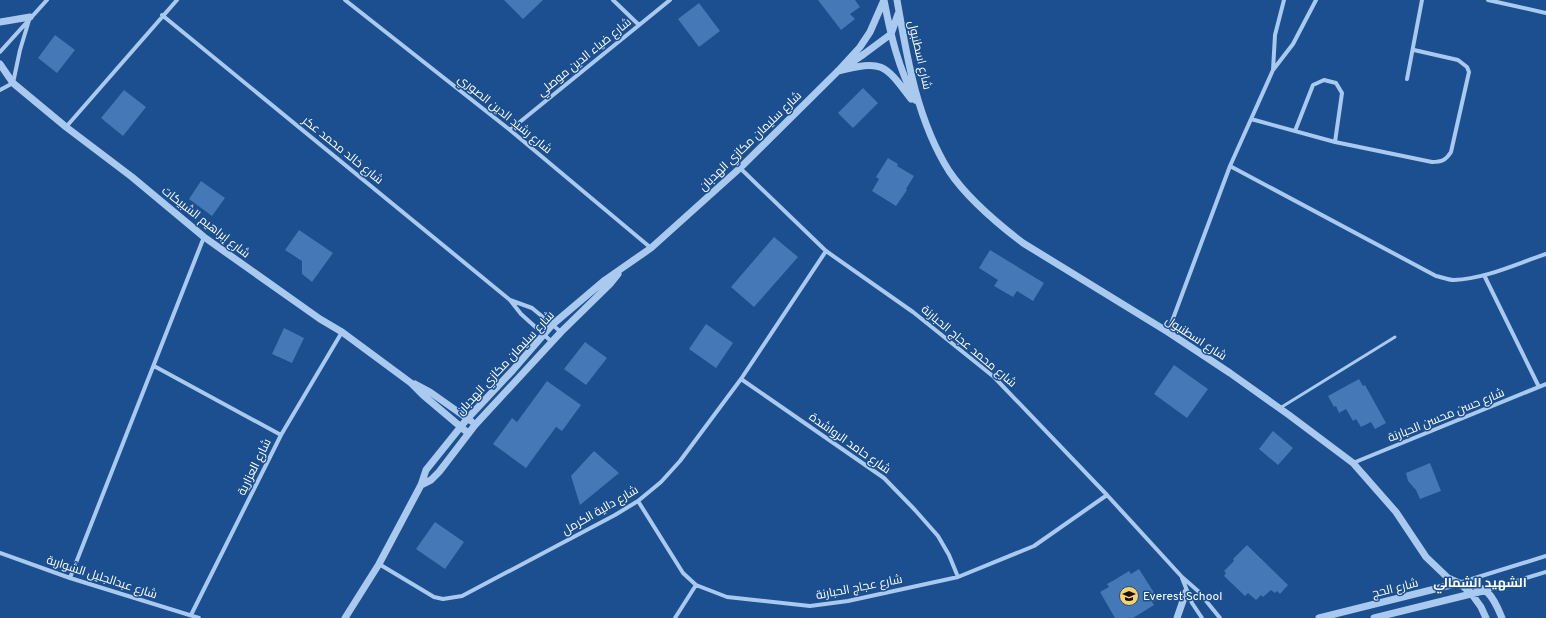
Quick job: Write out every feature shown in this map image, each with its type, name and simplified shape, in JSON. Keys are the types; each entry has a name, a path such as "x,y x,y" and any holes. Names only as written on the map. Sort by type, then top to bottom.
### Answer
{"street":[{"path":"0,52 30,17 47,0"},
{"path":"66,127 177,0"},
{"name":"شارع رشيد الدين الصوري","path":"344,0 350,2 510,130 651,248"},
{"path":"613,0 639,24"},
{"name":"شارع ضياء الدين موصلي","path":"510,130 670,0"},
{"name":"شارع اسطنبول","path":"884,0 891,34 906,82 950,172 983,209 1023,243 1168,332 1230,373 1280,408 1353,463 1396,512 1426,557 1448,578 1459,583 1471,593 1481,607 1486,618"},
{"name":"شارع سليمان مكازي الهدبان","path":"345,618 379,564 421,485 426,470 467,419 513,370 552,325 605,280 651,248 740,168 838,71 860,47 870,32 884,0"},
{"name":"شارع اسطنبول","path":"897,0 909,64 923,115"},
{"path":"1273,70 1274,35 1284,0"},
{"path":"1168,332 1230,166 1273,70 1293,44 1316,0"},
{"path":"1407,79 1414,50 1422,0"},
{"path":"1488,0 1546,13"},
{"path":"891,34 899,12"},
{"name":"شارع خالد محمد عكر","path":"162,16 510,300 521,314 552,342"},
{"path":"0,22 30,17"},
{"path":"0,90 13,83 20,50 30,17"},
{"name":"شارع سليمان مكازي الهدبان","path":"838,71 891,34"},
{"path":"1251,119 1335,142 1432,162 1440,162 1447,159 1451,152 1469,72 1467,67 1458,60 1414,50"},
{"name":"شارع إبراهيم الشبيكات","path":"0,64 13,83 66,127 132,177 204,238 320,320 342,332 411,382 430,392 476,425"},
{"path":"838,71 867,64 882,67 891,72 923,115"},
{"path":"1295,131 1313,85 1324,80 1336,83 1342,93 1335,142"},
{"path":"1230,166 1436,276 1452,280 1484,275 1546,254"},
{"name":"شارع محمد عجاج الحبارنة","path":"740,168 826,251 913,312 994,377 1108,495 1182,577 1198,591 1220,618"},
{"path":"70,578 204,238"},
{"name":"شارع دالية الكرمل","path":"379,564 434,597 443,599 462,596 615,515 638,501 661,482 680,461 741,379 826,251"},
{"name":"شارع سليمان مكازي الهدبان","path":"421,485 431,480 439,472 476,425 561,332 610,284 621,270"},
{"path":"1484,275 1539,387"},
{"name":"شارع خالد محمد عكر","path":"510,300 532,308 561,332"},
{"name":"شارع العزارية","path":"191,615 281,435 342,332"},
{"path":"154,366 281,435"},
{"path":"513,370 521,376"},
{"name":"شارع حامد الرواشدة","path":"741,379 884,478 938,536 949,555 958,577"},
{"name":"شارع إبراهيم الشبيكات","path":"411,382 422,395 468,434"},
{"name":"شارع حسن محسن الحبارنة","path":"1353,463 1546,384"},
{"name":"شارع عجاج الحبارنة","path":"638,501 682,573 696,585 727,597 810,606 848,601 958,577 1034,546 1108,495"},
{"name":"شارع عبدالجليل الشواربة","path":"0,553 70,578 199,618"},
{"name":"شارع الحج","path":"1319,618 1459,583 1546,556"},
{"name":"شارع الحج","path":"1374,618 1487,590 1546,572"},
{"name":"شارع محمد عجاج الحبارنة","path":"1182,577 1186,592 1202,618"},
{"name":"شارع اسطنبول","path":"1459,583 1478,586 1487,590"},
{"path":"675,618 696,585"},
{"path":"1487,590 1502,618"},
{"path":"1177,618 1186,592"}],"lane":[{"path":"1280,408 1395,337"}],"building":[{"path":"504,0 543,0 523,19"},
{"path":"818,0 855,0 860,7 850,14 855,19 841,30"},
{"path":"699,3 720,31 699,47 678,19"},
{"path":"55,35 75,50 57,73 38,58"},
{"path":"863,88 878,103 853,128 838,113"},
{"path":"124,90 146,107 123,136 101,118"},
{"path":"888,158 898,164 897,166 914,176 906,189 907,190 896,206 872,191 879,179 876,177"},
{"path":"201,181 225,198 212,216 189,199"},
{"path":"299,230 333,253 312,282 302,274 302,261 285,250"},
{"path":"774,237 798,257 754,307 731,287"},
{"path":"990,250 1044,283 1033,301 1017,291 1013,297 994,286 998,280 979,268"},
{"path":"706,324 733,343 716,368 689,349"},
{"path":"284,328 304,338 292,363 272,354"},
{"path":"585,342 607,358 586,385 564,369"},
{"path":"1174,365 1208,389 1187,418 1154,394"},
{"path":"1359,379 1363,386 1365,385 1386,423 1375,429 1371,422 1361,427 1356,419 1353,421 1346,409 1339,413 1336,406 1334,407 1328,396"},
{"path":"547,381 581,405 562,431 556,427 526,468 493,444 512,418 517,422"},
{"path":"1273,431 1293,448 1278,465 1259,449"},
{"path":"594,451 619,473 580,505 571,476"},
{"path":"1430,463 1441,491 1420,499 1416,490 1408,481 1406,473"},
{"path":"435,522 464,542 445,569 416,549"},
{"path":"1247,545 1288,585 1280,594 1277,591 1275,593 1271,590 1263,597 1261,595 1256,600 1248,593 1245,596 1224,576 1226,573 1224,571 1234,561 1233,559"},
{"name":"Everest School","path":"1139,569 1158,599 1152,602 1154,605 1133,618 1115,618 1100,592 1109,587 1107,584 1129,571 1131,574"}],"place":[{"name":"Everest School","path":"1129,596"}],"district":[{"name":"الشهيد الشمالي","path":"1480,582"}]}
